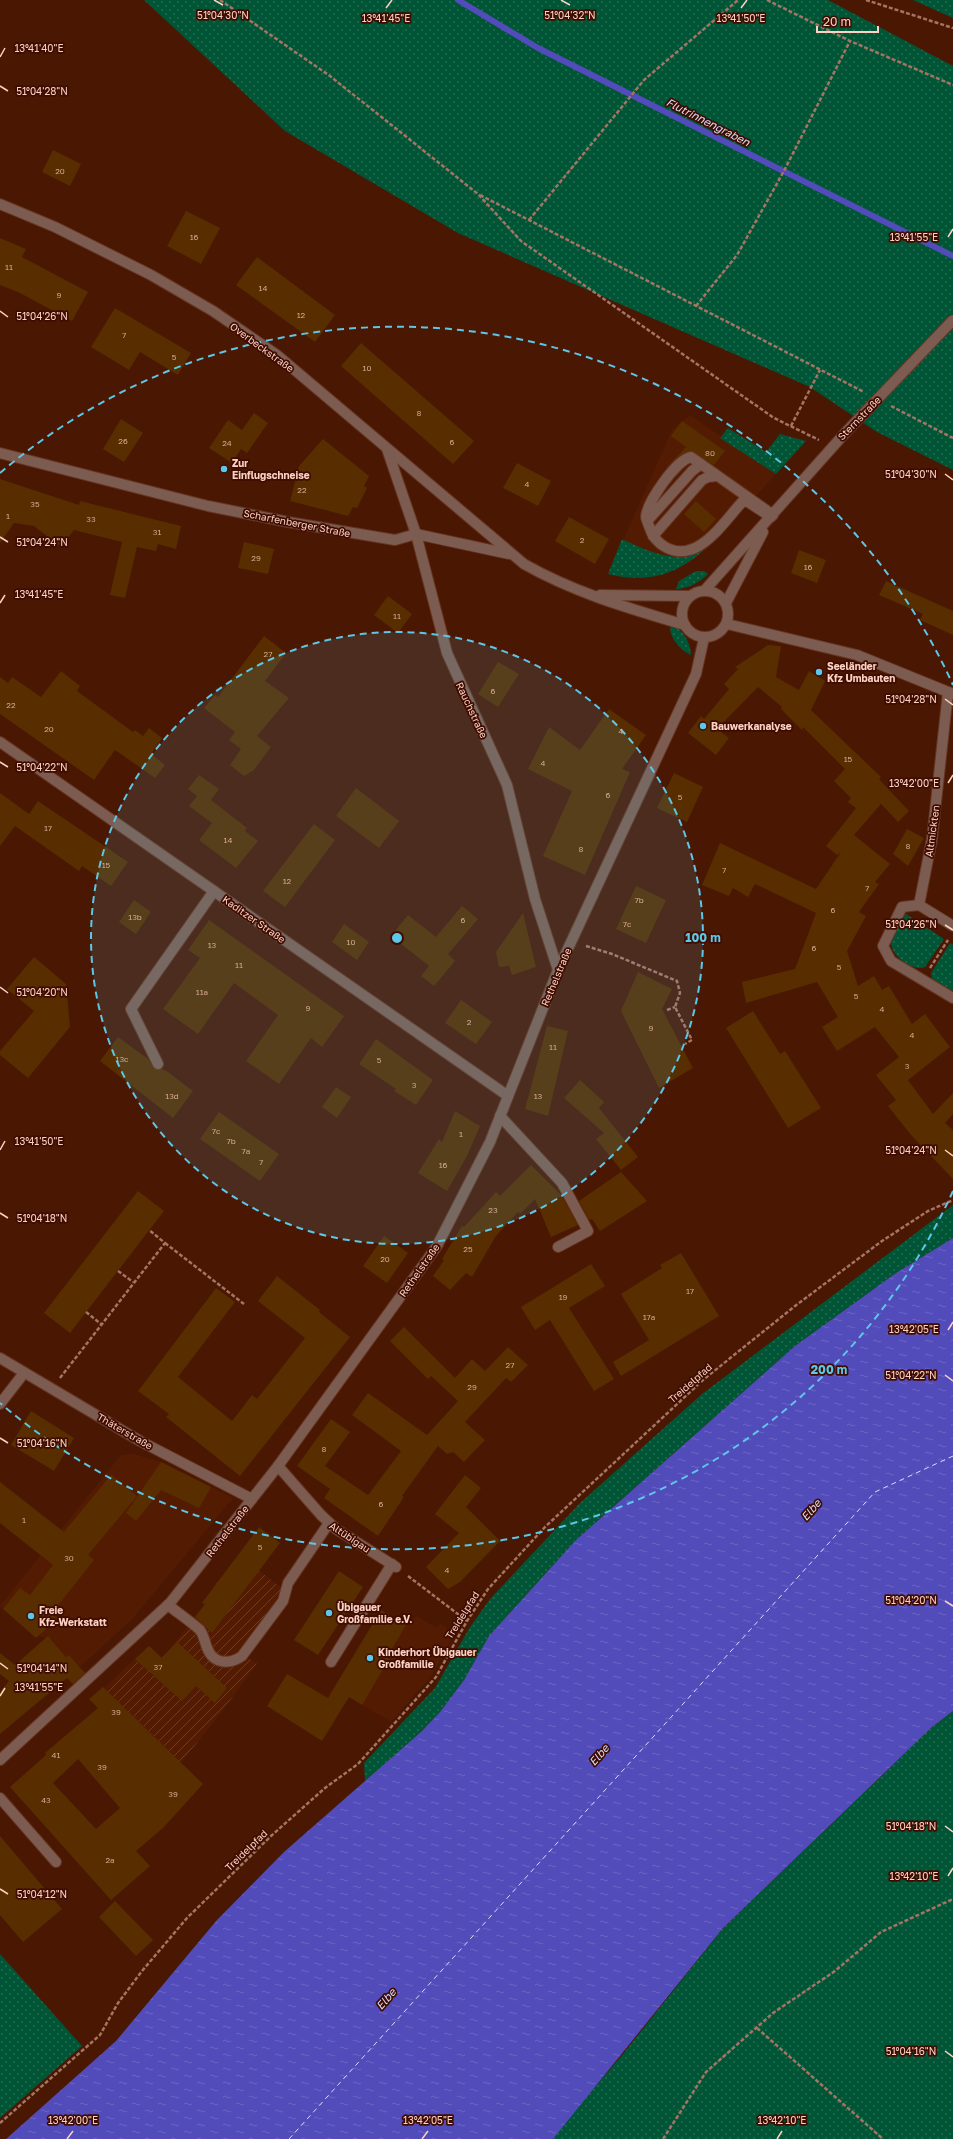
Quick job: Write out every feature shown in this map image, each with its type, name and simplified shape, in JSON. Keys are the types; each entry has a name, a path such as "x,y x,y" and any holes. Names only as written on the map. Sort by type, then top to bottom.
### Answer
{"street":[{"name":"Overbeckstraße","path":"0,204 55,227 144,272 213,311 277,355 510,554"},
{"name":"Sternstraße","path":"704,591 771,518 832,446 953,320"},
{"name":"Rauchstraße","path":"387,449 416,534 446,653 507,785 534,898 558,970"},
{"name":"Scharfenberger Straße","path":"0,453 208,506 288,522 395,540 416,534 510,554 555,582 587,595 685,625"},
{"path":"691,457 771,518 748,502 743,501 708,538 694,548 680,551 668,549 659,544 653,536 646,517 657,493 669,474 687,458 691,457"},
{"path":"648,521 692,470 701,464"},
{"path":"653,536 702,480 708,477 717,476"},
{"name":"Sternstraße","path":"726,603 771,518"},
{"path":"704,591 717,594 726,603 728,610 727,624 717,634 704,638 689,631 682,618 682,609 690,596 704,591"},
{"name":"Scharfenberger Straße","path":"587,595 690,596"},
{"path":"727,624 857,655 950,693"},
{"name":"Rethelstraße","path":"0,1760 168,1605 278,1466 438,1246 490,1142 558,970 696,674 704,638"},
{"name":"Altmickten","path":"919,905 932,839 950,693"},
{"name":"Kaditzer Straße","path":"0,742 508,1096"},
{"path":"158,1064 131,1009 214,891"},
{"path":"953,926 919,905 902,907 883,946 891,961 953,998"},
{"path":"500,1116 562,1183 588,1231 558,1247"},
{"name":"Thäterstraße","path":"0,1358 140,1441 252,1499"},
{"path":"0,1404 24,1373"},
{"name":"Altübigau","path":"278,1466 336,1529 394,1565"},
{"path":"168,1605 201,1632 209,1652 219,1661 234,1662 242,1656 283,1601 288,1583 329,1523"},
{"path":"331,1662 394,1565"},
{"path":"0,1798 56,1862"}],"path":[{"path":"220,0 330,76 478,194 521,241 774,418 832,446"},
{"path":"529,220 644,80 738,0"},
{"path":"766,0 850,41 953,85"},
{"path":"866,0 953,28"},
{"path":"696,306 737,255 784,171 850,41"},
{"path":"478,194 869,395"},
{"path":"791,426 820,370"},
{"path":"890,406 953,438"},
{"path":"922,980 951,936"},
{"path":"573,939 592,949 612,954 677,981 680,993 675,1007 692,1040 685,1044"},
{"path":"667,1010 675,1007"},
{"name":"Treidelpfad","path":"0,2123 100,2035 118,2004 142,1971 187,1918 271,1836 325,1788 358,1764 436,1677 467,1621 488,1589 545,1527 703,1380 795,1306 882,1241 928,1210 953,1200"},
{"path":"149,1230 244,1304"},
{"path":"52,1389 133,1282 165,1243"},
{"path":"118,1271 133,1282"},
{"path":"86,1312 102,1324"},
{"path":"394,1565 467,1621"},
{"path":"663,2139 706,2072 773,2013 835,1971 881,1932 953,1899"},
{"path":"757,2028 883,2139"}],"shaded area":[{"path":"690,415 776,474 708,548 689,563 664,573 621,577 608,574 672,430"},
{"path":"133,1454 161,1462 233,1498 132,1619 80,1667 69,1655 66,1657 52,1640 38,1636 0,1606 121,1455"},
{"path":"238,1555 291,1595 247,1657 257,1664 181,1763 104,1688 149,1646 162,1658 205,1605 202,1603"},
{"path":"381,1610 406,1625 417,1616 437,1628 440,1623 447,1628 451,1641 432,1675 391,1722 334,1688"}],"green space":[{"path":"144,0 828,0 953,66 953,470 877,432 810,387 458,233 285,131"},
{"path":"913,0 953,0 953,18"},
{"path":"728,428 766,452 780,434 806,441 776,474 720,438"},
{"path":"742,510 714,541 700,554 669,572 651,577 631,578 608,574 622,539 661,554 683,557 692,555 701,551 712,542"},
{"path":"696,571 704,571 708,574 694,584 685,588 676,589 679,581"},
{"path":"671,624 679,629 685,636 691,655 679,647 673,638 670,629"},
{"path":"906,914 944,939 925,967 915,967 904,962 895,953 892,947 891,942 893,935"},
{"path":"950,943 953,945 953,991 932,979 931,973"},
{"path":"953,1205 953,1238 896,1273 795,1346 576,1540 489,1636 464,1680 440,1712 422,1731 365,1781 364,1763 435,1688 470,1627 490,1599 580,1503 702,1394"},
{"path":"953,1711 953,2139 553,2139 558,2130 623,2054 723,1928 932,1727"},
{"path":"0,1954 82,2046 0,2118"}],"water":[{"name":"Elbe","path":"953,1238 953,1711 932,1727 723,1928 553,2139 6,2139 116,2041 217,1920 284,1852 422,1731 440,1712 464,1680 489,1636 576,1540 795,1346 896,1273"}],"building":[{"path":"53,150 81,164 70,186 42,172"},
{"path":"186,211 220,228 201,264 167,246"},
{"path":"0,238 26,249 22,257 88,292 72,321 20,293 0,285"},
{"path":"257,257 335,315 315,342 236,285"},
{"path":"115,308 191,353 178,375 140,352 129,370 91,347"},
{"path":"361,343 474,441 453,464 341,366"},
{"path":"254,413 268,423 247,453 241,449 232,463 209,448 228,420 242,430"},
{"path":"121,419 143,433 124,462 103,449"},
{"path":"682,421 725,451 714,465 691,451 681,455 665,469 686,447 671,436"},
{"path":"323,439 369,476 364,486 367,488 357,508 353,507 348,516 290,501 299,466"},
{"path":"517,463 551,481 538,506 503,488"},
{"path":"0,479 79,505 80,501 181,526 176,549 158,544 156,551 137,547 125,598 110,595 122,542 74,530 61,547 34,526 14,523 0,543"},
{"path":"696,501 716,519 704,532 684,514"},
{"path":"569,517 609,539 595,564 555,541"},
{"path":"244,542 274,549 268,574 238,568"},
{"path":"799,550 826,560 817,583 791,573"},
{"path":"886,581 953,611 953,635 920,620 923,614 879,595"},
{"path":"388,596 412,614 398,633 374,615"},
{"path":"264,636 286,653 265,681 289,698 257,736 271,747 254,770 244,776 230,765 241,749 229,740 235,732 204,708 215,695 218,697"},
{"path":"768,645 781,646 776,677 799,690 809,671 825,681 811,710 881,777 879,779 909,811 898,822 881,804 854,835 890,864 875,882 879,884 859,912 866,916 847,951 858,986 874,976 882,990 889,986 912,1024 925,1014 950,1047 908,1080 933,1114 953,1093 953,1114 945,1123 953,1130 953,1179 911,1135 888,1106 896,1100 876,1075 899,1057 875,1027 837,1051 822,1027 838,1017 817,982 746,1003 742,982 795,969 816,913 755,884 748,897 733,888 729,896 702,885 720,843 816,889 841,852 837,855 826,846 856,808 848,802 851,798 834,781 845,769 803,727 802,730 781,709 782,707 758,687 717,729 729,738 716,755 688,733 701,716 704,719 729,689 724,684 738,669 735,667"},
{"path":"498,662 519,674 498,707 478,694"},
{"path":"61,671 80,686 77,691 133,732 135,730 143,736 149,728 162,738 151,754 165,765 155,778 115,750 94,780 0,714 0,677 8,683 12,677 41,697"},
{"path":"609,709 646,735 622,769 630,772 585,875 543,856 572,791 528,769 549,727 580,750"},
{"path":"674,773 703,787 687,822 657,808"},
{"path":"199,775 219,789 211,800 247,828 245,831 258,841 236,868 199,840 212,823 189,806 197,796 188,789"},
{"path":"356,788 399,821 379,848 336,816"},
{"path":"0,793 29,814 38,801 128,862 111,886 82,866 79,871 15,826 0,846"},
{"path":"314,824 335,840 285,907 263,891"},
{"path":"907,829 924,838 908,866 893,854"},
{"path":"636,886 666,900 646,943 616,929"},
{"path":"134,900 151,912 136,934 119,922"},
{"path":"462,906 478,919 448,954 455,961 434,986 421,976 429,966 391,936 408,915 436,937"},
{"path":"523,913 536,967 512,975 509,966 499,967 496,952"},
{"path":"209,920 344,1016 322,1047 311,1038 279,1084 246,1061 278,1015 234,983 198,1034 163,1009 200,958 188,950"},
{"path":"344,924 369,942 357,960 332,942"},
{"path":"34,957 66,984 70,1027 28,1078 0,1055 0,1051 34,1011 7,989"},
{"path":"638,972 672,989 662,1009 693,1068 659,1088 621,1011"},
{"path":"461,1000 492,1022 476,1044 445,1023"},
{"path":"753,1011 780,1054 785,1051 821,1108 788,1128 726,1028"},
{"path":"547,1026 568,1031 548,1116 525,1109"},
{"path":"118,1037 148,1059 154,1069 162,1069 168,1072 193,1091 173,1118 100,1061"},
{"path":"376,1039 433,1080 416,1105 394,1091 396,1089 359,1064"},
{"path":"580,1080 604,1102 599,1108 638,1157 621,1170 596,1139 604,1133 564,1098"},
{"path":"336,1087 351,1097 337,1118 322,1107"},
{"path":"455,1111 480,1126 467,1156 447,1191 418,1173 439,1139 442,1142"},
{"path":"219,1112 279,1154 260,1181 200,1139"},
{"path":"531,1165 562,1196 578,1225 551,1237 535,1199 520,1214 518,1212 496,1236 472,1277 466,1273 450,1290 433,1276 444,1260 442,1259 462,1226 464,1227 496,1192 500,1196"},
{"path":"621,1172 647,1201 600,1231 592,1219 589,1220 579,1201"},
{"path":"138,1191 164,1211 70,1333 44,1313"},
{"path":"384,1236 408,1253 387,1283 363,1266"},
{"path":"681,1253 719,1316 621,1376 613,1362 649,1340 621,1294 662,1268 660,1265"},
{"path":"591,1264 605,1286 569,1308 614,1379 594,1391 550,1320 535,1330 521,1307"},
{"path":"277,1276 320,1310 319,1312 350,1337 240,1476 166,1417 169,1414 138,1391 216,1288 235,1302 178,1377 232,1421 252,1395 257,1399 305,1338 258,1301"},
{"path":"404,1327 455,1378 472,1359 485,1371 508,1347 528,1365 511,1382 506,1378 465,1422 485,1440 464,1462 453,1452 447,1454 438,1446 402,1496 404,1497 378,1536 324,1498 330,1489 297,1466 331,1419 350,1432 325,1466 368,1495 401,1451 352,1415 368,1393 427,1435 458,1401 431,1376 428,1379 390,1341"},
{"path":"31,1411 74,1438 54,1471 11,1445"},
{"path":"161,1462 211,1487 199,1508 161,1490 136,1521 126,1513"},
{"path":"111,1475 137,1496 88,1555 94,1560 52,1613 57,1619 36,1638 3,1609 20,1588 30,1595 53,1565 0,1523 0,1482 64,1532"},
{"path":"465,1475 481,1488 466,1507 500,1541 460,1582 448,1589 426,1567 459,1533 435,1514"},
{"path":"259,1527 280,1543 212,1633 195,1617 205,1604 202,1603"},
{"name":"Übigauer Großfamilie e.V.","path":"339,1571 363,1587 318,1655 294,1640"},
{"path":"381,1610 406,1625 387,1657 389,1659 362,1705 349,1697 322,1741 267,1706 287,1674 328,1698"},
{"path":"48,1636 66,1657 69,1655 85,1673 73,1684 67,1678 0,1734 0,1692 9,1681 0,1674 0,1653 15,1665"},
{"path":"177,1642 227,1688 215,1703 196,1686 182,1701 135,1659 149,1646 162,1658"},
{"path":"103,1687 203,1784 163,1828 136,1851 150,1866 111,1900 10,1787 46,1755 45,1753 98,1708 89,1699","holes":["78,1759 120,1808 96,1829 53,1783"]},
{"path":"0,1836 62,1909 23,1942 0,1915"},
{"path":"115,1901 153,1940 136,1956 99,1917"}],"waterway":[{"name":"Flutrinnengraben","path":"458,0 538,48 953,256"}],"ferry route":[{"path":"289,2139 875,1492 953,1456"}],"place":[{"name":"Zur Einflugschneise","path":"224,469"},
{"name":"Seeländer Kfz Umbauten","path":"819,672"},
{"name":"Bauwerkanalyse","path":"703,726"},
{"name":"Übigauer Großfamilie e.V.","path":"329,1613"},
{"name":"Freie Kfz-Werkstatt","path":"31,1616"},
{"name":"Kinderhort Übigauer Großfamilie","path":"370,1658"}]}
